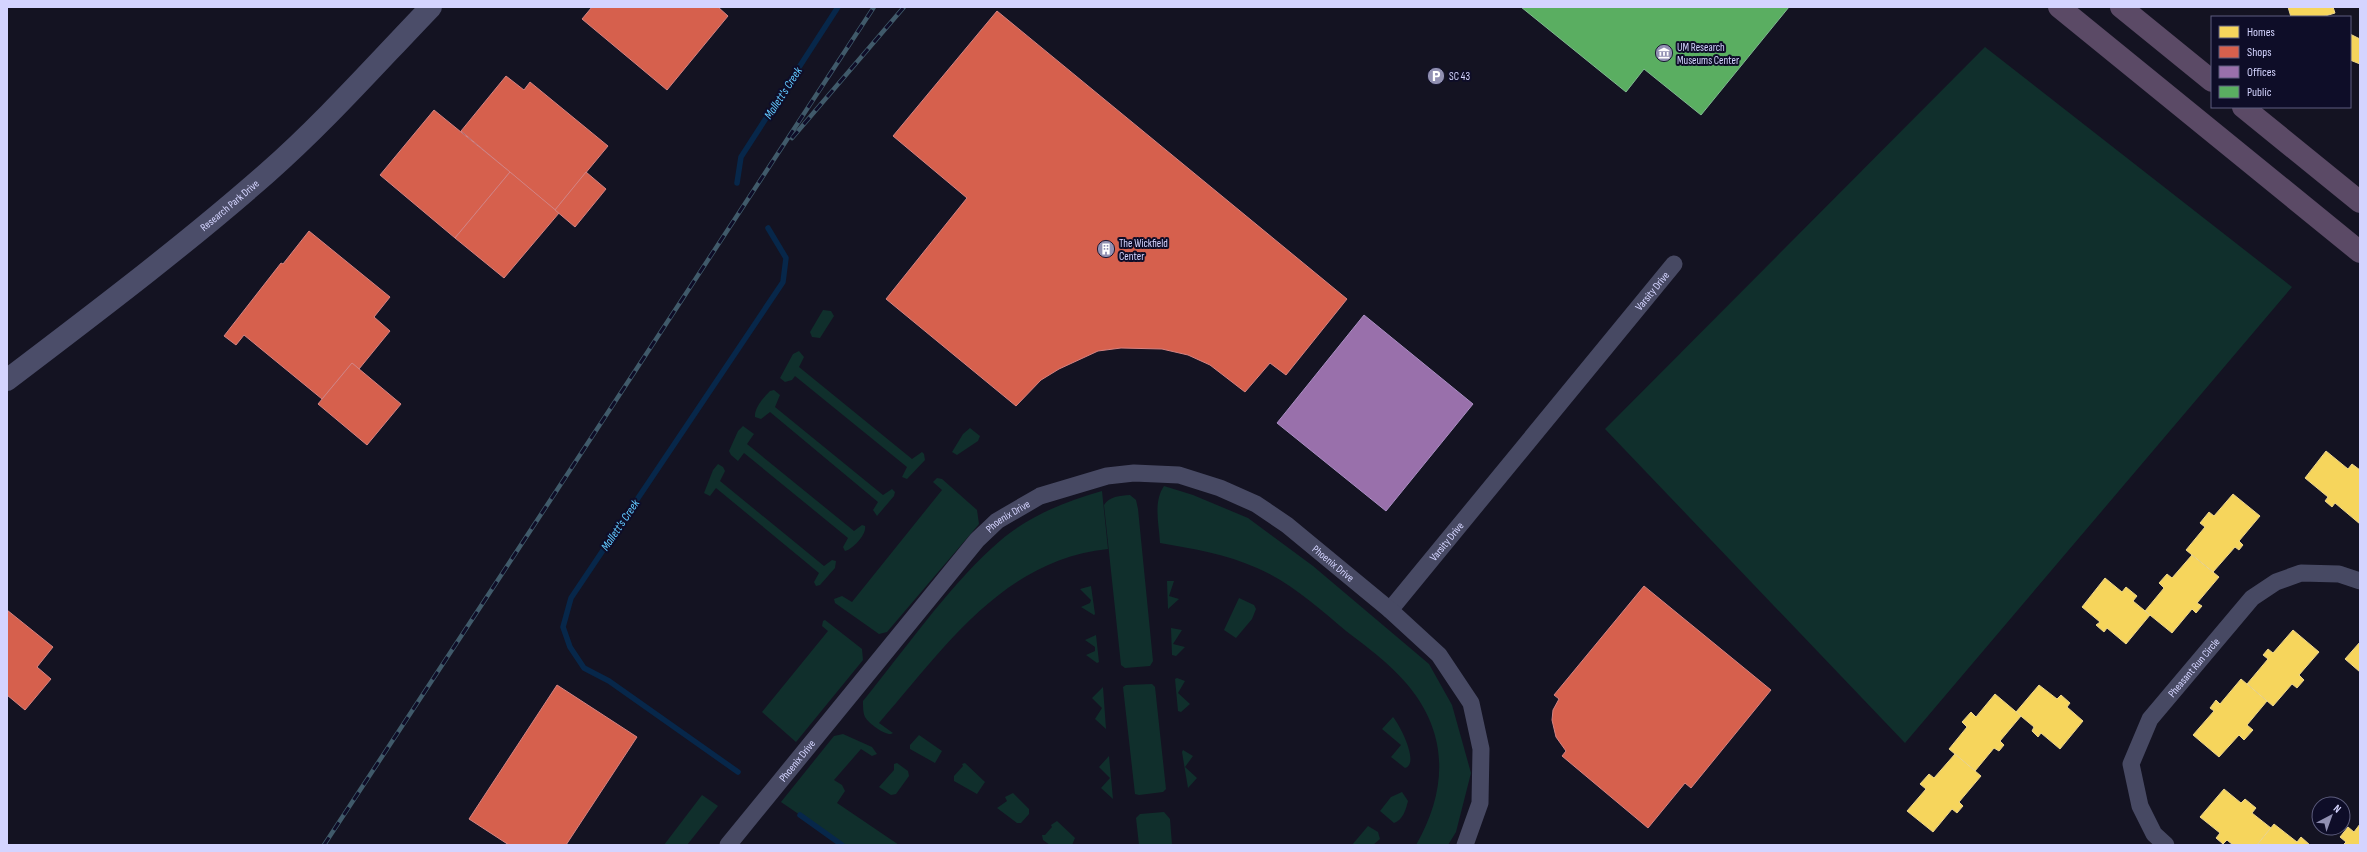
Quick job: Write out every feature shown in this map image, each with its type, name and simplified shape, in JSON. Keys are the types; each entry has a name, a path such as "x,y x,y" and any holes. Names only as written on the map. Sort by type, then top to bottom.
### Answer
{"highway":[{"path":"2059,7 2360,252"},
{"path":"2121,7 2211,80"},
{"path":"2245,108 2360,202"}],"street":[{"name":"Research Park Drive","path":"7,380 139,280 268,172 340,102 431,7"},
{"name":"Varsity Drive","path":"1390,610 1674,264"},
{"name":"Phoenix Drive","path":"728,845 977,540 997,521 1046,494 1107,476 1134,473 1179,475 1220,488 1256,504 1287,525 1390,610"},
{"name":"Pheasant Run Circle","path":"2166,845 2154,834 2140,806 2132,764 2150,720 2252,598 2276,582 2301,573 2339,574 2360,581"},
{"path":"1390,610 1439,655 1470,703 1481,749 1480,803 1466,845"}],"green space":[{"path":"1985,47 2292,287 1905,743 1605,429"},
{"path":"823,310 831,311 834,316 820,338 812,337 810,332"},
{"path":"799,351 804,357 799,367 912,459 922,452 924,454 925,460 907,479 902,477 907,467 795,376 792,380 785,382 780,378 793,354"},
{"path":"774,390 780,395 775,407 883,495 892,489 895,492 894,496 877,516 873,510 878,502 770,412 761,419 755,417 756,410 760,403 770,391"},
{"path":"743,426 754,434 747,444 854,531 862,525 865,526 862,537 845,551 843,547 848,538 744,453 738,461 731,455 729,451 738,431"},
{"path":"970,428 980,436 978,441 957,455 952,452 963,434"},
{"path":"718,464 723,467 725,471 720,481 824,566 832,560 836,561 835,568 820,585 816,586 814,582 819,573 716,488 710,496 704,493 713,470"},
{"path":"937,478 942,479 977,510 979,524 887,632 879,634 835,603 834,599 842,596 852,602 942,490 933,482"},
{"path":"1164,486 1193,495 1248,518 1313,566 1429,664 1452,705 1471,773 1456,832 1448,845 1416,845 1427,824 1434,803 1438,782 1439,762 1436,741 1430,722 1420,702 1406,683 1378,656 1304,596 1269,574 1245,563 1210,552 1160,543 1158,506"},
{"path":"1102,491 1108,549 1070,557 1036,571 1006,590 978,613 952,639 879,723 893,733 885,733 867,720 864,715 863,701 925,622 958,583 992,548 1016,528 1029,520 1072,500"},
{"path":"1130,495 1136,500 1138,509 1153,661 1150,666 1125,668 1121,665 1104,505 1112,498"},
{"path":"1167,581 1174,581 1169,596 1179,599 1168,609"},
{"path":"1091,586 1094,615 1081,607 1090,603 1091,600 1080,589"},
{"path":"1239,598 1254,605 1256,609 1252,619 1236,638 1224,630"},
{"path":"825,620 862,649 863,660 796,742 762,712 828,631 822,626 823,621"},
{"path":"1171,628 1182,630 1173,644 1185,647 1176,656 1172,655"},
{"path":"1096,635 1099,662 1097,663 1086,655 1095,651 1095,647 1085,640"},
{"path":"1177,678 1185,681 1178,693 1190,704 1181,712 1178,711 1175,679"},
{"path":"1152,684 1155,687 1166,789 1163,792 1139,795 1135,794 1123,687 1126,685"},
{"path":"1103,687 1106,729 1095,719 1102,708 1092,698"},
{"path":"1393,717 1404,736 1410,752 1409,765 1405,768 1391,757 1401,745 1382,729"},
{"path":"843,734 872,747 877,754 872,756 861,749 834,780 842,785 845,791 837,803 899,845 844,845 781,802 834,736"},
{"path":"919,735 942,751 935,763 910,749 910,745"},
{"path":"1183,750 1193,756 1185,767 1197,778 1188,788 1182,752"},
{"path":"1109,756 1113,799 1101,788 1110,778 1099,767"},
{"path":"897,763 908,771 909,776 896,794 891,795 879,787 894,770 894,764"},
{"path":"965,763 985,782 977,794 954,781 954,776 963,766 962,764"},
{"path":"1402,792 1408,801 1402,817 1394,823 1380,811 1391,797"},
{"path":"1013,793 1029,809 1029,814 1021,823 1017,823 997,808 1007,801 1005,797"},
{"path":"702,795 718,806 687,845 664,845"},
{"path":"1164,812 1170,819 1172,845 1139,845 1136,818 1140,814"},
{"path":"1057,821 1075,838 1072,845 1050,845 1043,840 1042,835 1045,835 1052,827 1051,825"},
{"path":"1368,826 1378,832 1380,839 1373,845 1352,845"}],"building: Homes":[{"path":"2288,7 2333,7 2335,13 2325,16 2291,16"},
{"path":"2351,34 2360,39 2360,64 2351,60"},
{"path":"2326,451 2348,469 2352,464 2360,470 2360,524 2335,503 2332,507 2325,501 2328,497 2305,478"},
{"path":"2233,494 2260,516 2239,541 2243,545 2239,550 2235,547 2213,572 2186,550 2205,527 2200,523 2209,512 2214,516"},
{"path":"2192,555 2219,577 2197,603 2202,606 2196,613 2192,609 2172,633 2145,611 2164,588 2159,583 2167,574 2172,578"},
{"path":"2105,578 2122,592 2126,587 2137,596 2133,601 2150,615 2126,644 2107,628 2104,632 2096,625 2100,622 2082,607"},
{"path":"2293,630 2319,652 2299,675 2304,680 2297,688 2292,684 2273,706 2247,684 2268,659 2263,655 2268,649 2273,653"},
{"path":"2360,642 2360,672 2345,659"},
{"path":"2241,679 2267,701 2247,725 2253,730 2244,740 2239,735 2219,757 2193,735 2214,711 2210,708 2216,700 2220,704"},
{"path":"2039,685 2057,699 2061,695 2070,703 2067,707 2083,721 2060,749 2041,733 2038,737 2032,731 2034,727 2016,712"},
{"path":"1995,694 2021,716 2000,741 2004,745 1999,751 1994,748 1975,771 1949,749 1967,727 1962,722 1971,712 1976,717"},
{"path":"1955,754 1981,776 1959,802 1963,806 1957,813 1952,809 1933,832 1907,811 1926,789 1920,784 1929,774 1934,778"},
{"path":"2224,789 2241,803 2245,799 2256,808 2252,813 2271,828 2257,845 2233,845 2227,840 2223,844 2216,838 2220,833 2200,817"},
{"path":"2274,824 2297,842 2301,837 2310,845 2257,845"},
{"path":"2360,824 2360,845 2343,845 2346,842 2340,837 2341,836 2351,836 2351,830 2354,832"}],"building: Shops":[{"path":"592,7 718,7 728,16 667,90 582,19"},
{"name":"The Wickfield Center","path":"997,11 1347,299 1286,375 1270,363 1245,392 1210,365 1188,355 1162,349 1121,348 1098,351 1059,369 1041,380 1016,406 886,299 967,198 893,136"},
{"path":"506,76 524,90 530,82 608,146 555,210 461,131"},
{"path":"434,110 510,172 455,238 380,175"},
{"path":"510,172 559,213 504,278 455,238"},
{"path":"586,172 606,189 575,227 555,210"},
{"path":"309,231 390,297 374,317 390,331 359,369 352,363 322,399 244,335 236,345 224,336 281,263 283,264"},
{"path":"352,363 401,404 367,445 318,404"},
{"path":"1644,586 1771,690 1691,788 1685,783 1648,828 1562,756 1566,751 1556,737 1552,720 1553,710 1559,699 1554,695"},
{"path":"7,610 53,647 37,667 51,679 25,710 7,695"},
{"path":"557,685 637,737 566,845 509,845 469,819"}],"building: Offices":[{"path":"1364,315 1473,404 1386,511 1277,423"}],"building: Public":[{"name":"UM Research Museums Center","path":"1521,7 1789,7 1701,115 1644,69 1626,92"}],"waterway":[{"name":"Mallett's Creek","path":"737,183 741,157 838,7"},
{"name":"Mallett's Creek","path":"738,772 609,681 584,668 570,647 563,627 571,598 783,282 786,258 768,228"},
{"name":"Mallett's Creek","path":"800,815 842,845"}],"railway":[{"path":"324,845 874,7"},
{"path":"792,138 904,7"}],"place":[{"name":"UM Research Museums Center","path":"1664,53"},
{"name":"SC 43","path":"1436,76"},
{"name":"The Wickfield Center","path":"1106,249"}]}
